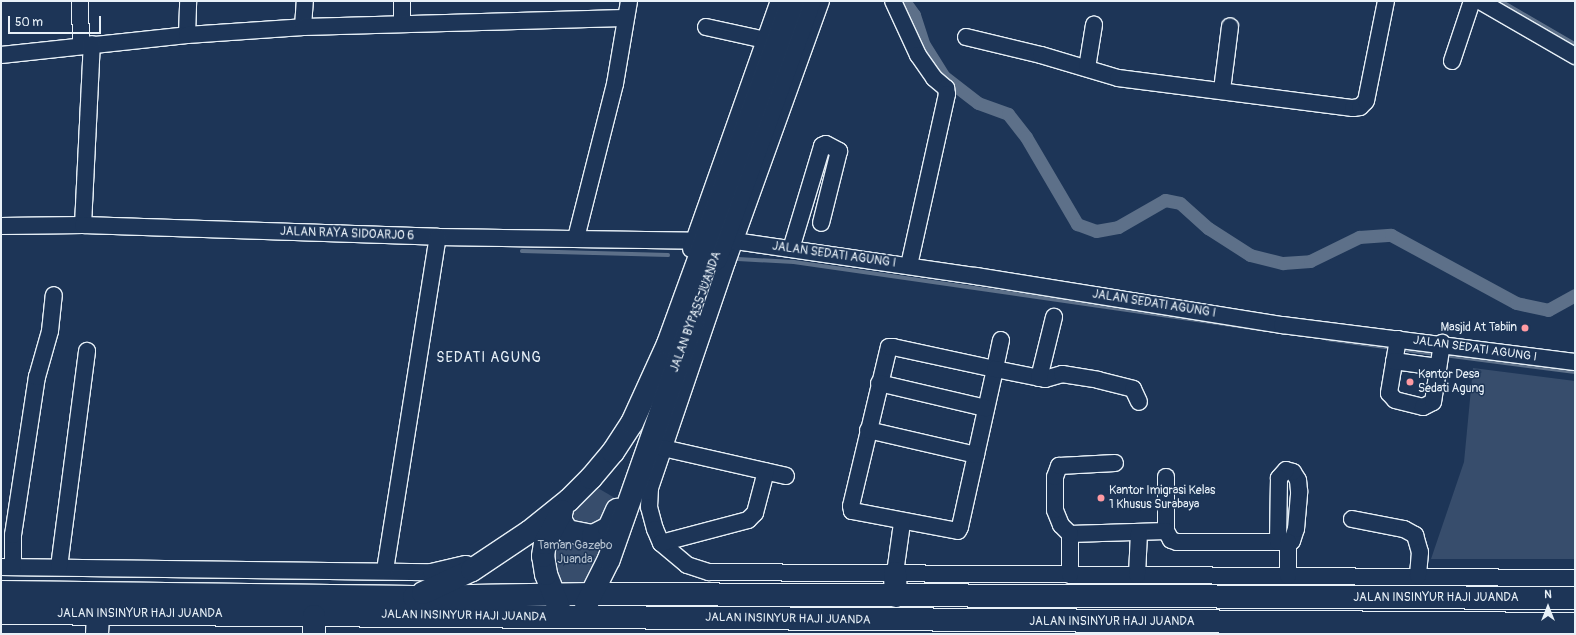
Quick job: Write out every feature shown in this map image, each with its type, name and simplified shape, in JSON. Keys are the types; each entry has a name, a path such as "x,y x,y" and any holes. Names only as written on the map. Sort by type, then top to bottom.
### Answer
{"highway":[{"name":"JALAN BYPASS JUANDA","path":"565,506 545,543 543,556 553,595 569,618 593,594 609,559 711,248 792,29 793,1"},
{"name":"JALAN BYPASS JUANDA","path":"414,597 436,588 499,554 565,506 613,452 632,423 711,248 724,172 792,29 810,1"},
{"path":"565,506 561,521 568,531 586,536 599,535 609,528 625,492 636,476"},
{"path":"895,573 896,596"},
{"name":"JALAN INSINYUR HAJI JUANDA","path":"1,592 414,597 593,594 1575,598"},
{"path":"1501,625 1502,598"},
{"name":"JALAN INSINYUR HAJI JUANDA","path":"1,614 97,624 314,625 569,618 665,626 1319,629 1575,624"}],"street":[{"path":"80,1 87,45 83,225"},
{"path":"187,35 188,1"},
{"path":"303,27 305,1"},
{"path":"402,1 402,23"},
{"path":"576,238 615,84 628,1"},
{"path":"724,172 765,40 779,1"},
{"path":"54,295 50,331 37,377 7,534 7,567 446,570 468,563 509,538 567,489 598,456 628,409 658,346 711,248 821,1"},
{"path":"893,1 918,55 934,78 946,88 948,94 909,266"},
{"path":"966,37 1087,68 1118,78 1222,90 1353,108 1360,107 1366,101 1386,1"},
{"path":"1452,61 1472,1"},
{"path":"1480,1 1575,56"},
{"path":"1,55 187,35 303,27 402,23 626,18"},
{"path":"1087,68 1094,25"},
{"path":"706,27 765,40"},
{"path":"1222,90 1230,27"},
{"path":"791,249 822,146 826,144 840,151 820,223"},
{"name":"JALAN RAYA SIDOARJO 6","path":"1,226 83,225 438,237 576,238 711,248"},
{"path":"385,570 438,237"},
{"path":"711,248 663,448 650,488 650,518 662,543 748,520 755,513 766,471"},
{"name":"JALAN SEDATI AGUNG I","path":"711,248 791,249 909,266 1282,325 1396,350 1440,355 1575,362"},
{"path":"1039,378 1054,317"},
{"path":"1001,340 995,369 976,454 958,531 902,523 851,509 887,351 893,346 995,369 1045,379 1062,374 1098,380 1133,389 1139,402"},
{"path":"1396,350 1440,355 1433,402 1423,407 1391,398 1389,393 1396,350"},
{"path":"59,568 87,351"},
{"path":"879,383 986,408"},
{"path":"868,430 976,454"},
{"path":"663,448 786,476"},
{"path":"1070,575 1070,534 1061,525 1055,510 1055,477 1059,466 1115,463"},
{"path":"1166,477 1166,531 1168,537 1177,542 1283,542 1288,576"},
{"path":"1352,519 1404,529 1415,534 1420,552 1418,576"},
{"path":"895,573 902,523"},
{"path":"1070,534 1166,531"},
{"path":"1137,575 1139,532"},
{"name":"JALAN INSINYUR HAJI JUANDA","path":"662,543 687,565 700,571 1575,578"}],"green space":[{"path":"1473,368 1575,381 1575,559 1431,559 1464,462"},
{"name":"Taman Gazebo Juanda","path":"591,484 620,501 599,566 584,592 556,592 549,546"}],"waterway":[{"path":"904,1 914,15 924,45 943,76 978,103 1008,114 1026,137 1077,224 1096,231 1118,227 1165,200 1180,203 1208,228 1250,255 1283,263 1310,261 1359,237 1391,235 1516,303 1548,310 1575,295"},
{"path":"1501,1 1575,44"},
{"path":"522,251 668,255"},
{"path":"738,259 794,262 1264,330"},
{"path":"1327,339 1392,348"},
{"path":"1400,349 1436,354"},
{"path":"1444,355 1575,372"}],"place":[{"name":"Masjid At Tabiin","path":"1525,328"},
{"name":"Kantor Desa Sedati Agung","path":"1410,382"},
{"name":"Kantor Imigrasi Kelas 1 Khusus Surabaya","path":"1101,498"}],"district":[{"name":"SEDATI AGUNG","path":"489,358"}]}
